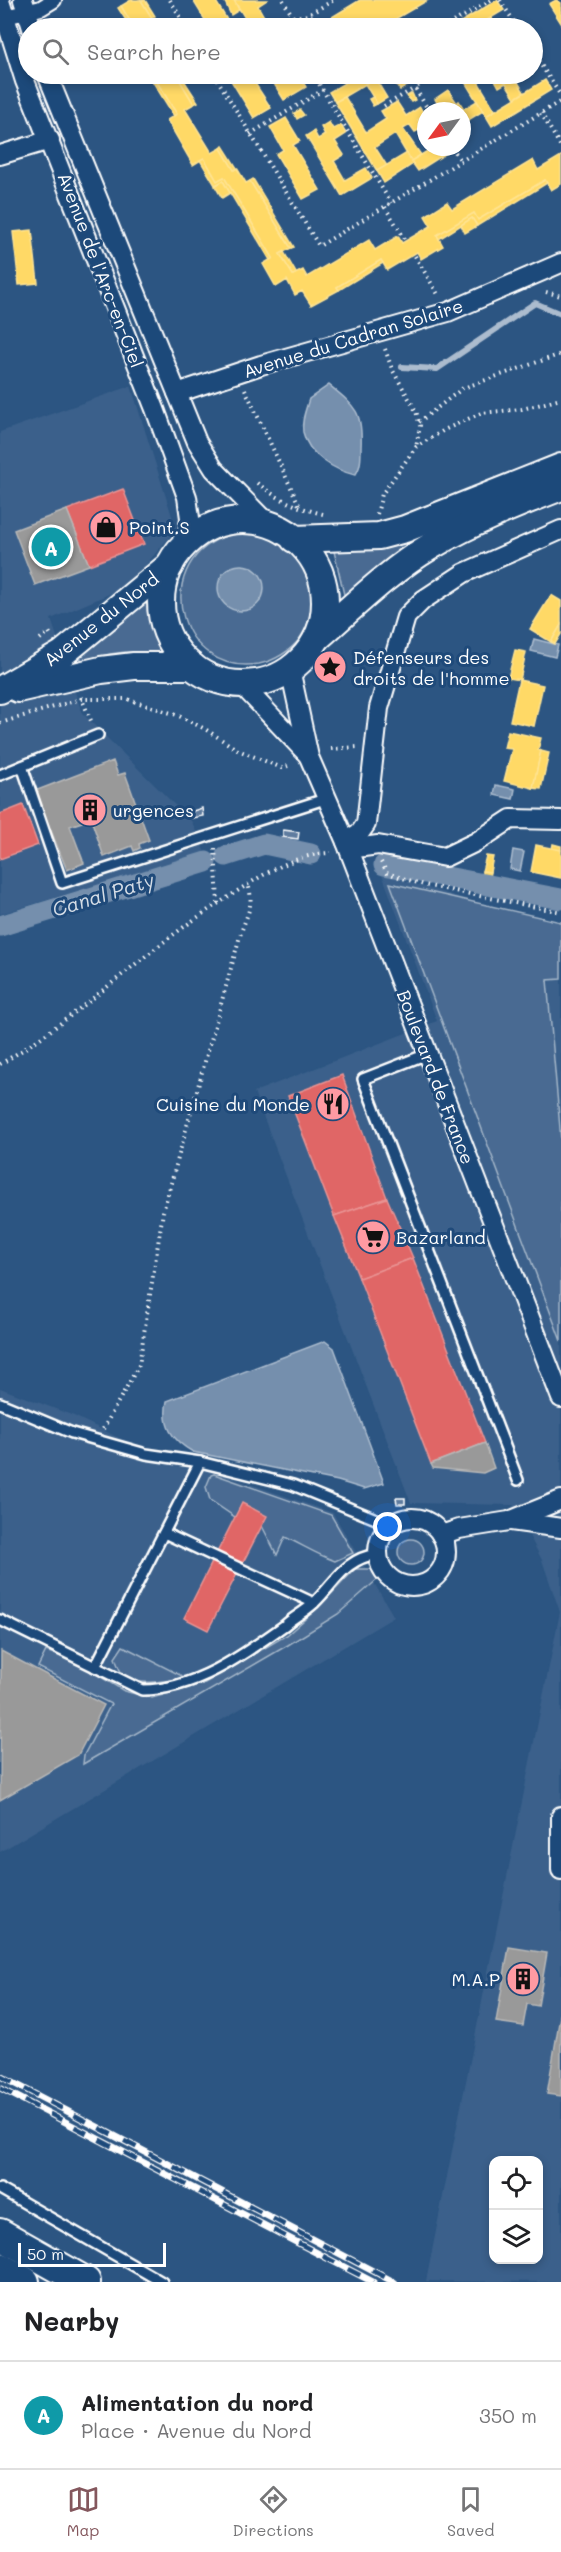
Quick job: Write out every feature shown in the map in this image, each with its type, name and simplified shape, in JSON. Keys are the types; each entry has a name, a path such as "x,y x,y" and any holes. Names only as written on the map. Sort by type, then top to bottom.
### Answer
{"highway":[{"path":"0,2234 85,2282"},
{"path":"0,2268 24,2282"}],"main road":[{"path":"294,539 379,536 561,468"},
{"path":"315,641 392,573 431,546 511,507 561,488"},
{"path":"246,520 267,523 286,532 316,564 324,586 325,610 322,627 308,653 290,669 267,681 241,684 215,679 192,666 177,650 166,630 162,609 162,586 170,566 187,542 204,530 224,522 246,520"},
{"name":"Avenue du Nord","path":"0,692 62,654 170,566"},
{"name":"Avenue du Nord","path":"0,692 101,670 134,666 192,666"}],"street":[{"path":"2,10 54,0"},
{"name":"Avenue de l'Arc-en-Ciel","path":"2,10 18,59"},
{"name":"Avenue de l'Arc-en-Ciel","path":"26,84 187,497 190,518 187,542"},
{"name":"Avenue de l'Arc-en-Ciel","path":"51,84 197,442 214,469 267,523"},
{"path":"0,155 50,141"},
{"name":"Avenue du Cadran Solaire","path":"177,393 261,365 448,312 561,263"},
{"path":"348,846 366,824 379,708 406,617 423,600 464,573 561,530"},
{"name":"Boulevard de France","path":"290,669 309,757 348,846 561,1398"},
{"name":"Boulevard de France","path":"241,684 309,757"},
{"path":"348,846 378,845 446,857 477,842 511,819 561,820"},
{"path":"441,1535 459,1529 509,1521 561,1500"},
{"path":"561,1514 561,1521"},
{"path":"408,1518 420,1519 430,1523 441,1535 446,1554 444,1565 428,1582 417,1586 405,1586 386,1574 377,1554 378,1545 387,1528 396,1521 408,1518"},
{"path":"509,1521 561,1528"},
{"path":"561,1816 561,1870"}],"lane":[{"path":"0,775 98,735"},
{"path":"22,766 62,883 328,798"},
{"path":"427,1054 363,1079 518,1480"},
{"path":"0,1403 46,1424 147,1454 200,1462 293,1485 376,1519 387,1528"},
{"path":"95,1667 200,1462"},
{"path":"164,1533 314,1603"},
{"path":"0,1620 142,1690 162,1690 200,1677 250,1650 314,1603 342,1570 362,1556 377,1554"},
{"path":"0,2189 162,2282"}],"path":[{"path":"170,0 181,18"},
{"path":"283,0 293,17 308,15 334,0"},
{"path":"460,18 491,0"},
{"path":"500,0 512,18"},
{"path":"220,84 320,246 541,113 561,98 543,69"},
{"path":"319,84 391,204"},
{"path":"384,106 422,84"},
{"path":"415,88 424,102"},
{"path":"250,134 323,90"},
{"path":"541,113 561,147"},
{"path":"458,156 461,161"},
{"path":"385,207 405,239"},
{"path":"414,256 448,312"},
{"path":"546,292 561,296"},
{"path":"384,345 392,369 416,411 419,422 416,447"},
{"path":"419,422 463,388 561,354"},
{"path":"242,382 300,508"},
{"path":"366,517 376,514 382,494 416,447 446,429 481,413 522,409 561,399"},
{"path":"251,478 277,498 300,508 332,517"},
{"path":"0,723 81,699 127,699 177,715 238,750 282,768 288,766"},
{"path":"81,699 98,735"},
{"path":"332,750 375,745"},
{"path":"214,835 218,904"},
{"path":"378,845 383,868 387,873 424,885 561,912"},
{"path":"0,1064 58,1025 195,918 248,884 285,865 318,853 348,846"},
{"path":"97,1440 139,1365 163,1212 243,926 251,906 248,884"}],"shaded area":[{"path":"329,385 352,405 359,418 361,459 355,475 323,460 310,448 303,432 303,419 309,399"},
{"path":"131,386 176,529 128,586 51,619 82,713 192,822 205,853 0,914 0,432"},
{"path":"245,533 268,536 293,554 302,566 311,594 311,609 300,638 282,655 259,664 232,664 210,654 193,637 184,617 181,594 186,571 200,552 223,537","holes":["230,568 261,600 250,609 220,580"]},
{"path":"425,535 345,599 333,547"},
{"path":"241,565 257,572 264,588 257,604 241,611 225,604 218,588 225,572"},
{"path":"144,600 152,603 155,634 165,651 160,654 121,653 82,661 80,657 85,649 116,626"},
{"path":"534,639 558,645 555,657 531,651"},
{"path":"496,785 515,789 513,799 494,795"},
{"path":"513,850 524,852 520,871 510,869"},
{"path":"382,874 561,926 561,2282 426,2281 560,1612 542,1560 513,1505 411,1503 254,1092 437,1021"},
{"path":"390,883 561,922 561,979 547,980 561,1140 561,1341"},
{"path":"325,1341 334,1348 384,1483 364,1489 338,1481 193,1452 179,1442 170,1431 166,1418 167,1401"},
{"path":"0,1388 74,1416 119,1438 333,1513 394,1617 0,1852"},
{"path":"214,1474 331,1515 353,1553 335,1561 285,1537 277,1555 262,1526 235,1517 210,1500 206,1487 211,1475"},
{"path":"411,1539 420,1543 424,1552 420,1561 411,1565 402,1561 398,1552 402,1543"},
{"path":"355,1569 371,1569 378,1579 338,1614 83,1764 84,1755 111,1704 38,1667 46,1651 78,1663 124,1691 152,1698 203,1684 287,1635 320,1606"},
{"path":"123,1646 186,1678 148,1682 127,1679 115,1658"}],"building: Homes":[{"path":"131,0 141,0 152,18 128,18 121,6"},
{"path":"141,0 145,0 155,16 152,18"},
{"path":"215,0 226,18 204,18 194,2"},
{"path":"224,0 234,0 239,10 231,15"},
{"path":"234,0 267,0 258,6 265,18 245,18"},
{"path":"360,0 428,0 397,18 330,18"},
{"path":"497,0 504,10 491,18 467,18"},
{"path":"556,0 561,3 561,23 549,4"},
{"path":"121,6 128,18 124,18 118,8"},
{"path":"545,80 551,90 492,126 486,116 538,84 543,84"},
{"path":"154,84 158,84 177,114 174,116"},
{"path":"158,84 182,84 194,104 185,109 212,153 221,148 234,170 237,168 246,183 250,181 291,248 280,254 293,275 303,270 307,277 369,240 375,250 398,236 402,243 431,226 425,216 447,202 452,209 533,160 538,170 561,156 561,184 551,190 545,180 478,220 474,213 437,235 443,246 421,259 417,252 387,270 381,260 337,287 339,290 311,305 302,291 295,295 287,280 276,287 263,264 273,258 224,177 217,181 204,158 193,165 167,120 177,114"},
{"path":"182,84 186,84 198,102 194,104"},
{"path":"233,84 255,84 271,108 254,118"},
{"path":"274,84 304,84 306,87 284,100"},
{"path":"343,84 366,84 335,102 329,92"},
{"path":"365,84 379,84 387,98 377,104"},
{"path":"396,84 406,84 407,86 400,90"},
{"path":"466,84 479,84 495,110 486,116"},
{"path":"506,84 519,84 524,92 515,98"},
{"path":"448,90 456,102 437,102 435,99"},
{"path":"412,93 415,100 411,102 407,96"},
{"path":"345,97 366,132 386,119 381,111 397,102 406,116 417,109 417,131 415,132 410,125 403,129 417,149 417,156 419,156 411,161 395,134 375,147 387,166 377,171 335,102"},
{"path":"373,97 377,104 373,106 369,99"},
{"path":"477,101 483,111 471,118 471,105"},
{"path":"300,110 304,115 297,119 294,113"},
{"path":"286,118 300,141 293,145 320,190 303,199 276,154 283,150 270,127"},
{"path":"329,122 333,129 341,125 346,134 335,141 344,155 334,161 345,180 366,168 372,178 342,196 306,136 314,131 318,139 325,135 321,127"},
{"path":"223,146 237,168 234,170 221,148"},
{"path":"407,153 413,164 384,183 377,171"},
{"path":"419,156 442,156 418,171 411,161"},
{"path":"204,158 217,181 224,177 273,258 270,260 223,181 215,185 200,160"},
{"path":"253,179 294,247 291,248 250,181"},
{"path":"545,180 547,183 477,226 472,218 439,239 437,235 474,213 478,220"},
{"path":"223,181 230,193 222,198 215,186"},
{"path":"472,218 477,226 465,233 461,225"},
{"path":"32,230 38,283 19,285 13,232"},
{"path":"284,252 296,273 293,275 280,254"},
{"path":"381,260 383,263 339,290 337,287"},
{"path":"551,595 561,601 561,625 551,642 530,629"},
{"path":"561,625 561,634 555,644 551,642"},
{"path":"515,650 526,652 520,680 508,678"},
{"path":"519,680 543,685 534,726 510,721"},
{"path":"508,731 541,738 538,750 541,751 533,788 504,781 512,749 504,748"},
{"path":"541,751 549,753 541,789 533,788"},
{"path":"553,844 561,846 561,850 552,849"},
{"path":"536,845 561,850 561,878 531,872"},
{"path":"486,856 493,857 490,872 482,871"},
{"path":"482,871 490,872 489,877 482,876"}],"building: Shops":[{"name":"Point.S","path":"123,489 144,544 89,565 67,510"},
{"path":"23,805 38,845 0,859 0,814"},
{"path":"342,1075 387,1198 334,1216 288,1096"},
{"name":"Bazarland","path":"387,1198 413,1258 359,1278 334,1216"},
{"path":"413,1258 485,1443 431,1464 359,1278"},
{"path":"242,1503 267,1516 208,1630 184,1618"}],"building: Industry":[{"path":"67,510 89,565 35,585 14,530"},
{"name":"urgences","path":"113,761 118,775 125,773 149,840 139,844 140,848 134,851 132,846 104,857 91,819 70,826 84,863 67,870 35,791"},
{"path":"485,1443 494,1468 483,1473 433,1468 431,1464"},
{"path":"1,1651 104,1705 78,1755 0,1800"},
{"name":"M.A.P","path":"509,1947 547,1953 538,2006 527,2004 523,2026 496,2022"},
{"path":"561,2010 561,2096 547,2094"}],"building: Other":[{"path":"202,808 203,816 192,818 190,812"},
{"path":"283,830 299,832 298,839 283,837"},
{"path":"396,1498 405,1498 405,1504 397,1504"}],"waterway":[{"path":"402,367 437,369 535,303 561,314"},
{"name":"Canal Paty","path":"226,856 264,844 311,854"},
{"name":"Canal Paty","path":"0,926 206,862"},
{"path":"384,865 561,899"}],"railway":[{"path":"0,2076 394,2282"},
{"path":"0,2088 373,2282"}],"place":[{"name":"Point.S","path":"106,527"},
{"name":"Alimentation du nord","path":"51,547"},
{"name":"Défenseurs des droits de l'homme","path":"330,667"},
{"name":"urgences","path":"90,810"},
{"name":"Cuisine du Monde","path":"333,1104"},
{"name":"Bazarland","path":"373,1237"},
{"name":"M.A.P","path":"523,1979"}]}
